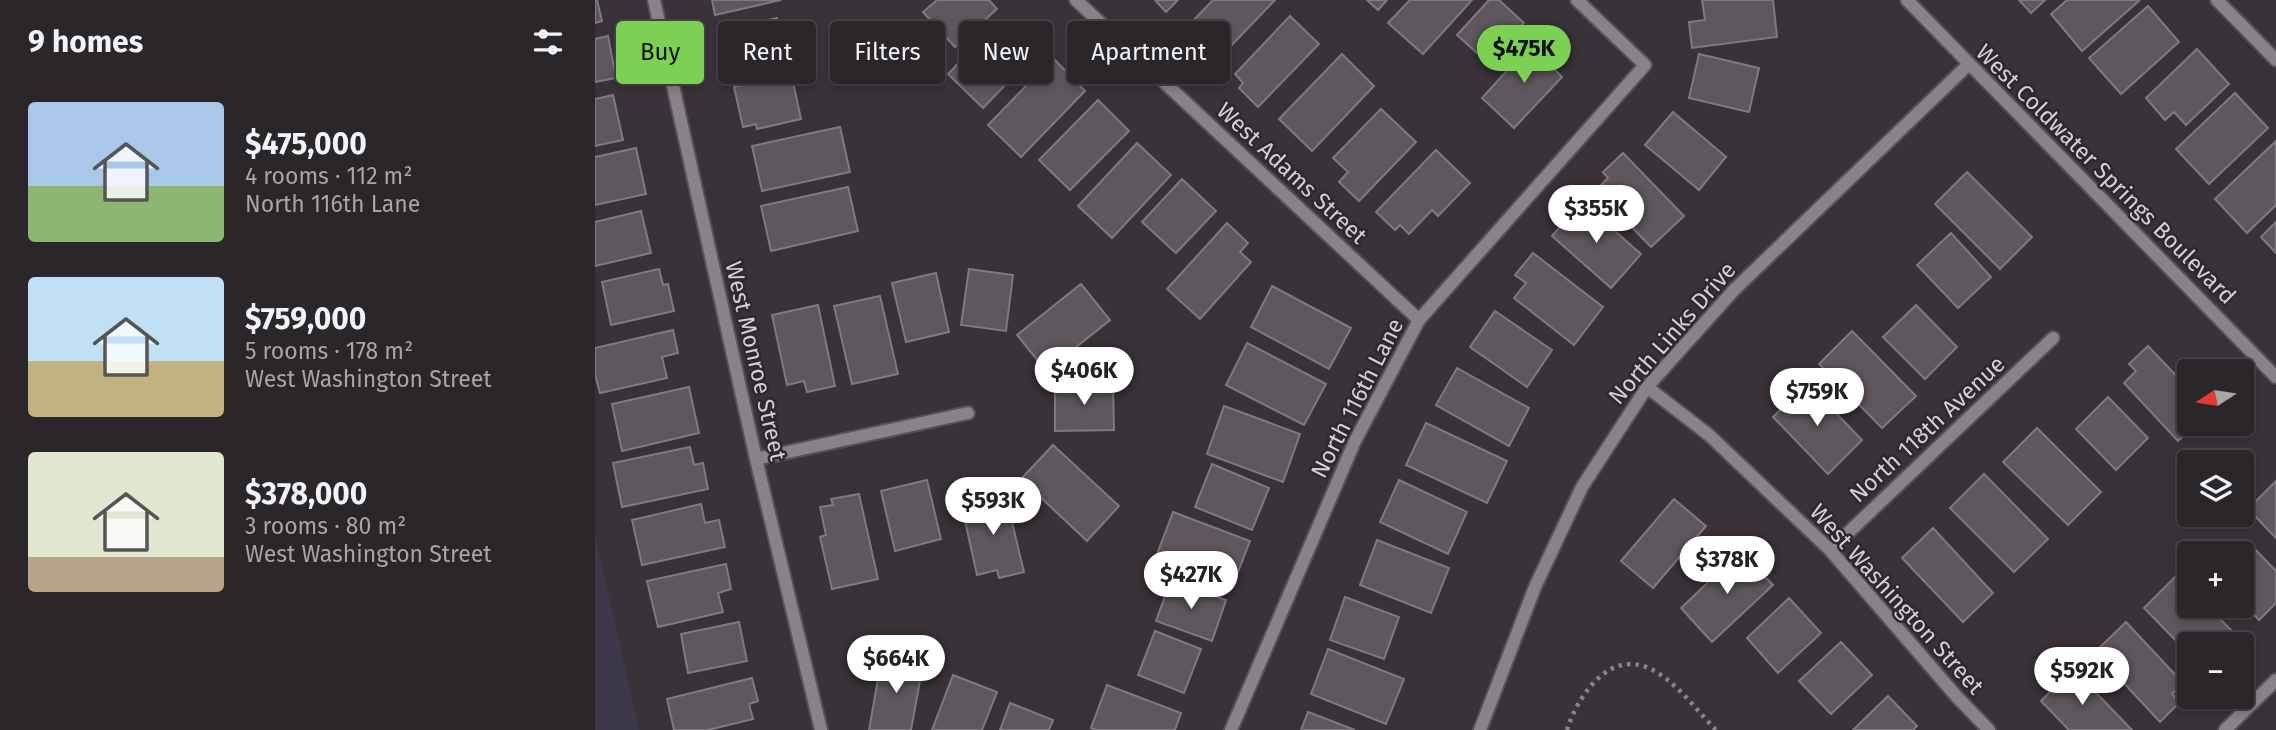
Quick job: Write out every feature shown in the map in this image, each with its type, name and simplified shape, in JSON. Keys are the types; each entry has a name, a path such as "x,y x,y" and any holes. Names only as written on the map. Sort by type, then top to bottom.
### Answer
{"street":[{"name":"West Monroe Street","path":"654,0 756,459 821,730"},
{"name":"West Adams Street","path":"1076,0 1419,320"},
{"name":"North 116th Lane","path":"1231,730 1355,441 1419,320 1645,65 1577,0"},
{"name":"West Coldwater Springs Boulevard","path":"1907,0 2276,377"},
{"path":"2217,0 2276,60"},
{"name":"North Links Drive","path":"1480,730 1535,587 1582,487 1647,387 1734,290 1968,65"},
{"name":"North 118th Avenue","path":"1830,550 2053,338"},
{"name":"West Washington Street","path":"1647,387 1709,435 1830,550 1957,697 1989,730"},
{"path":"756,459 968,413"},
{"path":"2225,730 2276,680"}],"path":[{"path":"1567,730 1571,718 1593,683 1613,666 1633,663 1654,669 1676,687 1716,730"}],"shaded area":[{"path":"595,535 639,730 595,730"}],"building":[{"path":"595,0 602,21 595,23"},
{"path":"712,0 781,0 715,15"},
{"path":"937,0 989,0 997,9 984,21 959,21 959,43 955,47 945,36 945,21 931,21 923,12"},
{"path":"1155,0 1178,0 1166,12"},
{"path":"1213,0 1275,0 1230,47 1230,21 1193,21"},
{"path":"1367,0 1387,0 1378,10"},
{"path":"1410,0 1472,0 1423,54 1388,23"},
{"path":"1489,0 1499,0 1524,23 1487,62 1457,35"},
{"path":"1702,0 1773,0 1777,37 1692,48 1689,22 1705,20"},
{"path":"2019,0 2045,0 2031,13"},
{"path":"2067,0 2140,0 2082,51 2051,14"},
{"path":"2148,6 2179,42 2121,94 2089,58"},
{"path":"1290,16 1319,44 1258,107 1239,88 1243,83 1235,74"},
{"path":"608,36 616,78 595,82 595,39"},
{"path":"1535,40 1559,63 1553,68 1562,77 1514,128 1482,98"},
{"path":"2197,49 2229,84 2186,125 2174,112 2165,120 2146,98"},
{"path":"1342,54 1374,86 1312,151 1279,119"},
{"path":"1699,54 1759,68 1749,112 1689,98"},
{"path":"1053,58 1067,72 1067,84 1078,84 1085,91 1021,157 988,125 1028,84 1053,84"},
{"path":"959,63 959,84 1006,84 983,108 948,74"},
{"path":"746,84 793,84 801,119 757,129 756,124 743,127 734,87"},
{"path":"2235,93 2268,128 2209,184 2176,149"},
{"path":"613,95 623,140 595,146 595,99"},
{"path":"1098,100 1129,131 1070,190 1039,160"},
{"path":"1381,109 1416,142 1359,201 1339,182 1348,172 1333,158"},
{"path":"1673,112 1726,157 1699,190 1645,145"},
{"path":"840,127 850,172 762,191 752,146"},
{"path":"2276,141 2276,205 2247,233 2215,199"},
{"path":"1137,143 1171,175 1112,238 1078,206"},
{"path":"636,148 646,194 595,205 595,157"},
{"path":"1436,150 1470,183 1438,216 1432,210 1409,234 1400,225 1395,230 1376,212"},
{"path":"1623,153 1684,216 1651,247 1596,190 1608,178 1603,172"},
{"path":"1967,172 2032,237 2000,269 1935,204"},
{"path":"1182,179 1216,211 1176,253 1142,222"},
{"path":"848,187 858,231 771,251 761,206"},
{"path":"1582,202 1641,254 1611,288 1552,236"},
{"path":"641,211 651,253 595,266 595,222"},
{"path":"2276,222 2276,253 2261,237"},
{"path":"1227,223 1248,243 1240,252 1251,262 1200,319 1167,289"},
{"path":"1951,233 1991,277 1958,308 1917,265"},
{"path":"1533,253 1603,307 1574,345 1514,298 1526,283 1515,275"},
{"path":"659,269 663,285 668,284 674,311 611,325 602,282"},
{"path":"969,269 1013,275 1006,331 961,325"},
{"path":"936,273 949,332 906,342 892,283"},
{"path":"1081,284 1110,320 1046,371 1017,335"},
{"path":"1272,286 1351,328 1329,369 1251,327"},
{"path":"880,296 898,374 852,384 834,306"},
{"path":"818,305 835,386 807,392 804,381 787,385 772,315"},
{"path":"1916,305 1957,347 1925,379 1883,337"},
{"path":"1495,311 1552,350 1527,387 1470,347"},
{"path":"673,330 678,353 662,357 667,378 600,393 595,374 595,348"},
{"path":"1852,331 1916,396 1882,428 1819,364"},
{"path":"1247,343 1326,384 1304,425 1226,385"},
{"path":"2148,346 2177,376 2177,436 2183,436 2178,441 2124,383 2136,371 2129,364"},
{"path":"1457,368 1529,408 1509,446 1436,405"},
{"path":"1807,383 1862,440 1828,474 1773,417"},
{"path":"1055,384 1113,384 1114,430 1055,431"},
{"path":"689,387 699,433 622,451 612,404"},
{"path":"2108,397 2148,438 2116,470 2076,429"},
{"path":"1224,406 1300,434 1283,482 1207,454"},
{"path":"1426,423 1507,461 1487,503 1406,465"},
{"path":"2037,428 2101,492 2068,525 2003,462"},
{"path":"1053,445 1119,506 1087,541 1021,479"},
{"path":"690,447 694,465 703,463 708,489 622,507 613,463"},
{"path":"1212,464 1269,488 1252,530 1195,507"},
{"path":"1984,474 2048,539 2014,572 1950,508"},
{"path":"927,480 941,539 895,551 881,491"},
{"path":"1399,480 1467,512 1448,554 1380,522"},
{"path":"2276,481 2276,538 2254,515 2254,503"},
{"path":"1005,493 1024,572 999,578 997,570 977,575 963,512 978,509 976,500"},
{"path":"859,494 878,579 832,589 820,537 826,535 820,507 833,505 831,499"},
{"path":"1674,499 1706,526 1653,588 1621,561"},
{"path":"701,504 705,523 719,520 725,547 642,565 632,520"},
{"path":"1173,512 1250,541 1233,585 1156,557"},
{"path":"1933,528 1993,593 1963,622 1902,558"},
{"path":"1377,540 1449,568 1431,613 1360,585"},
{"path":"2254,548 2276,571 2276,603 2259,620 2254,615"},
{"path":"1741,551 1773,585 1712,642 1681,608"},
{"path":"726,564 731,589 718,593 723,612 658,627 647,581"},
{"path":"2177,575 2177,618 2219,618 2233,632 2177,632 2177,642 2144,608"},
{"path":"1171,580 1226,600 1212,641 1156,621"},
{"path":"1345,597 1399,617 1384,659 1330,640"},
{"path":"1789,598 1821,633 1778,673 1747,638"},
{"path":"739,622 747,661 688,673 681,634"},
{"path":"2126,622 2177,677 2177,689 2172,694 2177,699 2177,705 2160,722 2095,652"},
{"path":"1155,631 1201,649 1184,693 1138,675"},
{"path":"1841,642 1872,675 1831,714 1799,681"},
{"path":"1328,649 1404,679 1386,724 1311,694"},
{"path":"882,656 923,664 911,730 869,730"},
{"path":"2073,669 2132,730 2069,730 2041,701"},
{"path":"953,675 997,692 982,730 932,730"},
{"path":"752,678 758,701 749,704 753,719 708,730 674,730 667,699"},
{"path":"1107,685 1181,713 1175,730 1091,728"},
{"path":"1888,696 1917,726 1913,730 1853,730"},
{"path":"1010,703 1053,720 1049,730 1000,730"},
{"path":"1308,712 1355,730 1301,730"}]}
